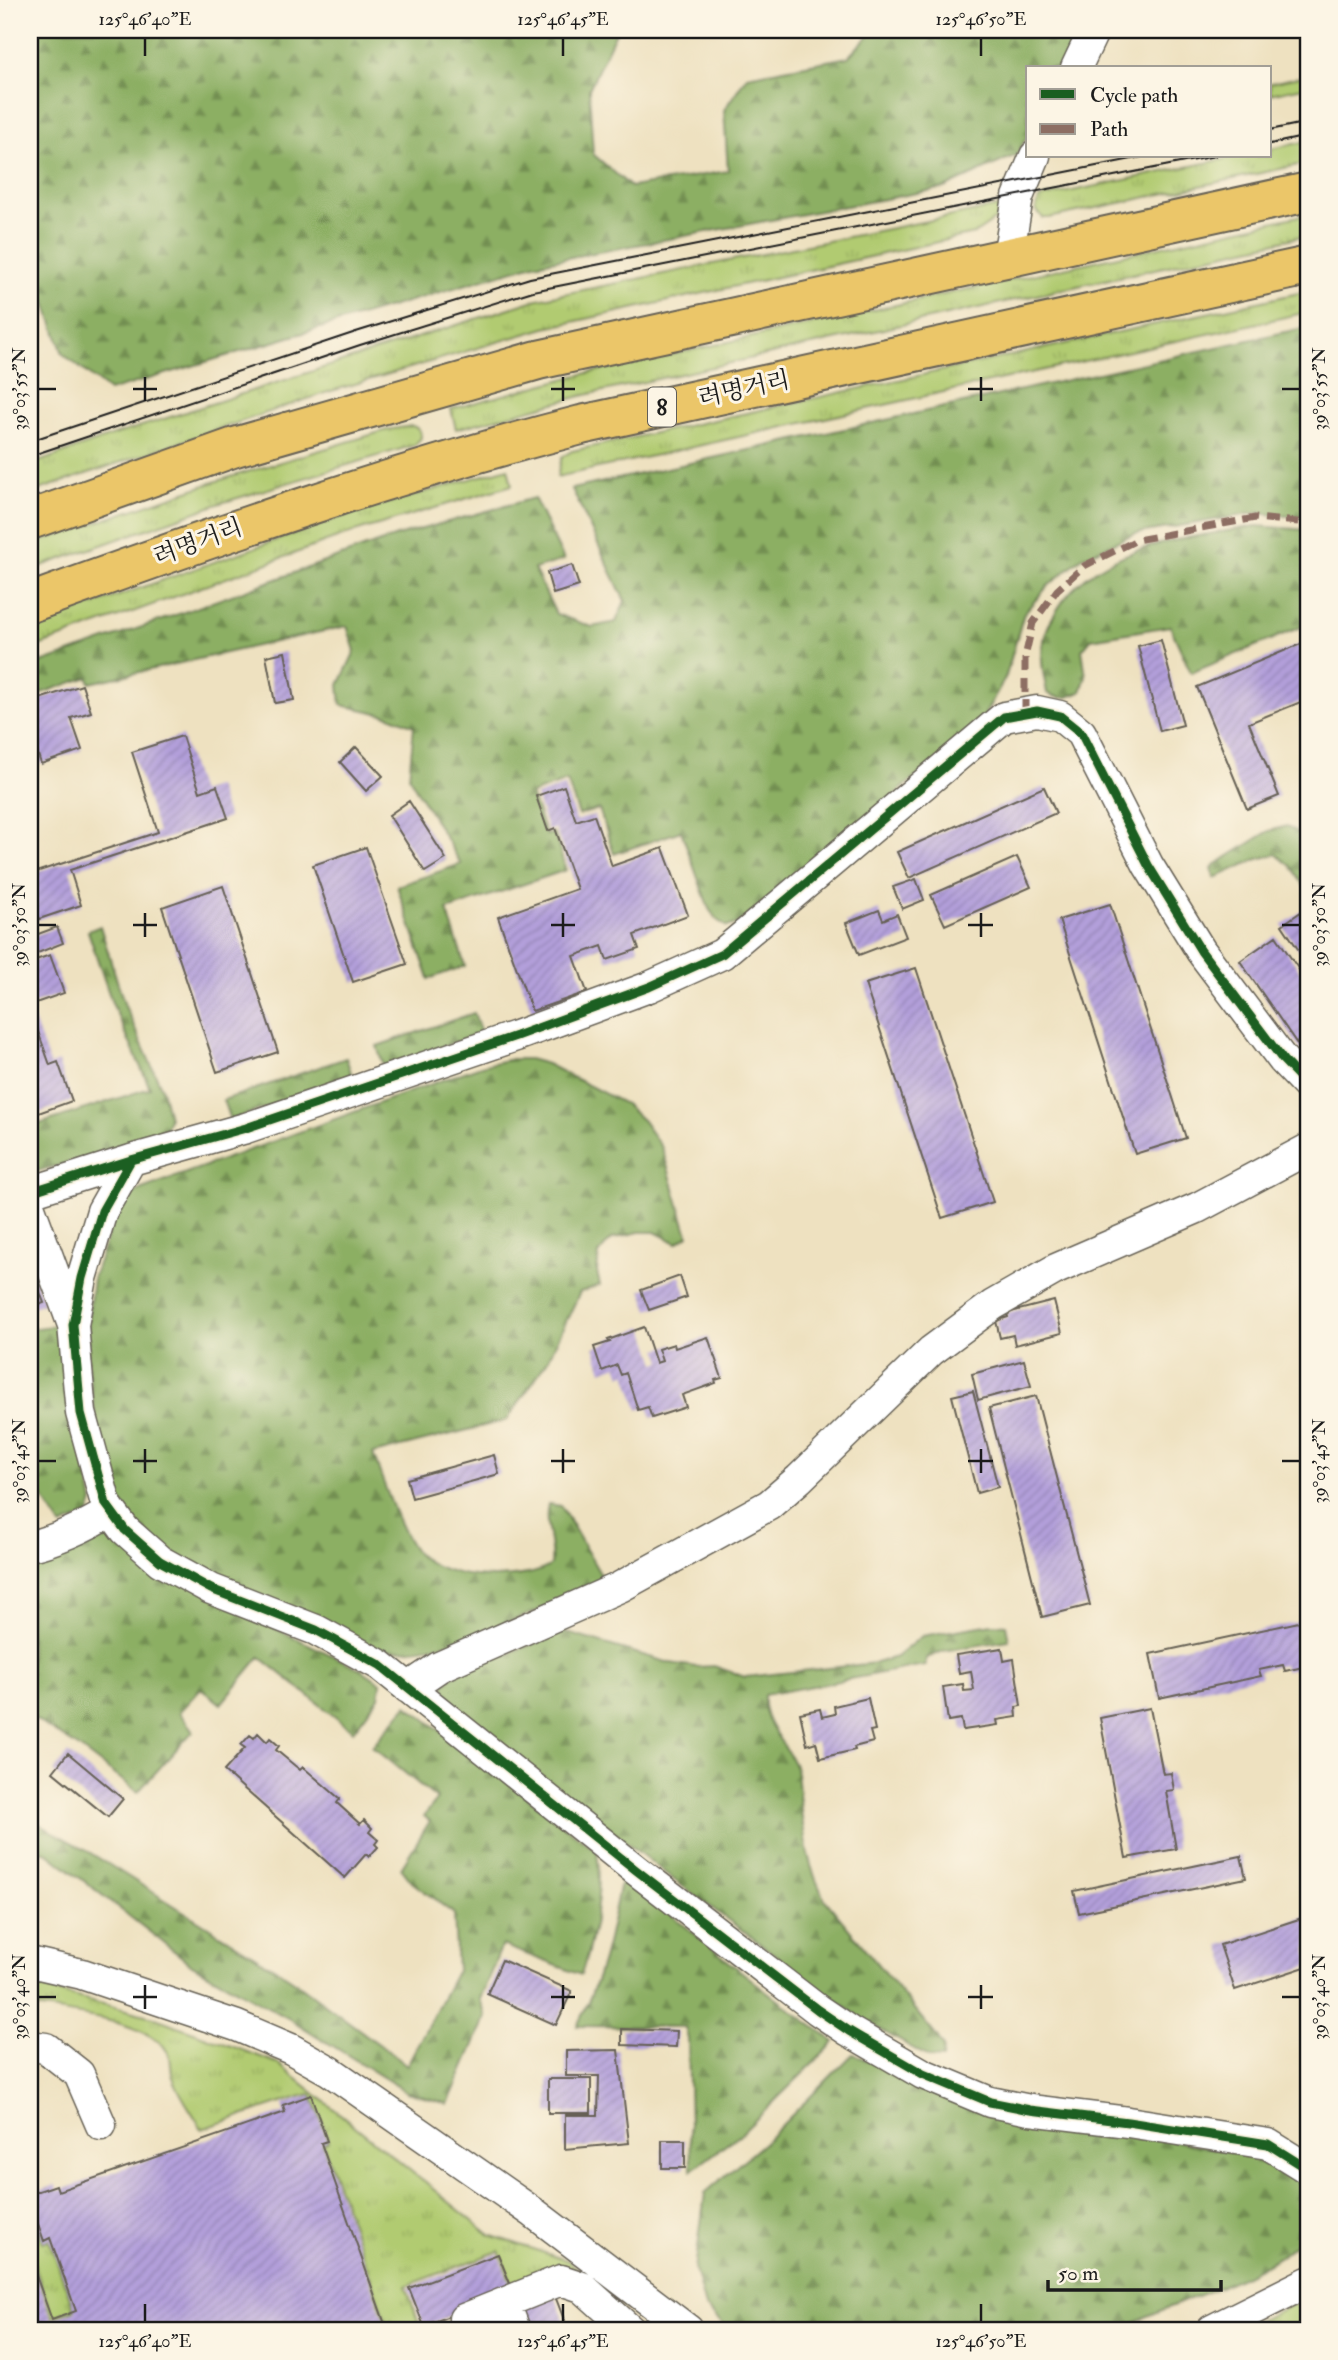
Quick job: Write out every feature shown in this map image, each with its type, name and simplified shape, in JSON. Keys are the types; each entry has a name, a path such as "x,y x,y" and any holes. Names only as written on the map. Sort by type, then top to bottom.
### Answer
{"highway":[{"path":"30,520 235,447 538,359 1308,192"},
{"name":"려명거리","path":"30,603 273,515 516,442 581,425 1308,266"}],"street":[{"path":"1077,66 1094,30"},
{"path":"1008,257 1018,197 1034,158"},
{"path":"30,1192 246,1128 516,1036 649,987 722,954 1004,717 1037,712 1060,716 1081,733 1148,865 1201,951 1283,1060 1308,1086"},
{"path":"408,1688 439,1667 620,1587 769,1505 931,1351 992,1306 1056,1269 1197,1208 1308,1149"},
{"path":"73,1325 82,1278 102,1211 131,1160"},
{"path":"30,1208 73,1325 81,1413 106,1504 124,1530 160,1560 211,1589 316,1630 380,1665 636,1870 818,2010 923,2074 990,2102 1268,2144 1308,2169"},
{"path":"30,1546 55,1540 111,1511"},
{"path":"30,1962 82,1974 237,2026 291,2049 330,2071 534,2213 688,2330"},
{"path":"30,2046 46,2048 79,2074 101,2126"},
{"path":"464,2319 510,2316 561,2280 582,2287 630,2330"},
{"path":"1212,2330 1308,2282"}],"green space":[{"path":"30,30 617,30 589,89 593,154 631,187 728,171 724,110 747,76 848,57 874,30 1076,30 1062,66 1026,66 1026,138 1016,155 944,188 534,264 109,391 63,354 30,255"},
{"path":"1308,75 1308,86 1272,94 1272,83"},
{"path":"1308,141 1308,163 1049,218 1043,218 1036,210 1039,199 1044,197 1229,158 1272,158 1272,149"},
{"path":"1007,205 996,219 974,234 545,328 328,392 30,493 30,465 117,434 538,299"},
{"path":"1308,214 1308,235 581,396 456,429 451,409 575,376"},
{"path":"1308,291 1308,312 557,477 562,457 572,451"},
{"path":"1308,327 1308,518 1255,513 1133,534 1081,558 1048,586 1024,613 1006,676 979,725 739,923 727,927 717,920 709,909 681,831 614,854 599,809 579,815 567,781 531,794 546,835 554,833 566,870 447,910 465,966 429,979 397,886 461,864 409,777 414,726 387,715 341,705 339,685 355,651 347,626 90,683 88,677 30,697 30,667 397,536 534,498 564,560 534,569 556,614 592,627 616,622 625,601 572,489"},
{"path":"411,426 418,428 421,433 421,438 415,445 221,503 30,570 30,545 214,482 387,430"},
{"path":"508,468 512,485 351,533 30,649 30,627 347,515"},
{"path":"1256,526 1308,530 1308,624 1191,673 1170,626 1091,639 1082,650 1086,676 1081,692 1064,697 1047,693 1042,660 1048,626 1074,588 1095,570 1119,557 1146,548"},
{"path":"1287,826 1308,839 1308,891 1291,866 1276,854 1255,860 1215,878 1212,869 1215,865 1269,831"},
{"path":"100,926 125,1006 162,1089 169,1118 165,1130 149,1141 30,1173 30,1127 150,1088 112,1003 88,931"},
{"path":"474,1013 481,1033 384,1067 377,1046"},
{"path":"346,1058 353,1078 230,1120 223,1100"},
{"path":"511,1059 529,1059 547,1064 625,1104 643,1121 662,1148 688,1235 677,1243 655,1232 639,1232 611,1239 599,1254 597,1272 600,1285 580,1292 548,1360 507,1420 373,1454 407,1538 421,1557 429,1562 456,1573 485,1577 524,1575 544,1569 551,1565 552,1557 547,1519 548,1504 561,1506 602,1577 592,1588 456,1641 400,1650 374,1648 217,1579 167,1551 138,1525 120,1501 104,1466 88,1371 88,1319 93,1278 120,1200 142,1189 481,1066"},
{"path":"58,1325 93,1502 89,1515 61,1526 30,1478 30,1329"},
{"path":"108,1523 266,1624 361,1669 381,1683 379,1697 353,1731 260,1657 221,1704 201,1688 179,1712 193,1731 138,1792 78,1747 30,1716 30,1553"},
{"path":"992,1624 1006,1625 1009,1640 943,1651 927,1658 925,1665 764,1695 766,1716 796,1769 805,1841 811,1865 826,1901 937,2037 943,2047 942,2059 930,2058 860,2018 673,1879 449,1703 444,1692 445,1684 452,1677 468,1668 564,1632 670,1663 696,1667 714,1666 745,1677 876,1663 896,1657 922,1636"},
{"path":"407,1705 597,1851 599,1866 596,1913 581,1975 502,1945 480,1999 486,2017 448,2104 407,2092 288,2018 192,1965 48,1853 30,1848 30,1819 89,1852 291,1979 407,2065 457,1970 454,1914 412,1882 401,1868 430,1821 424,1816 437,1799 372,1746"},
{"path":"623,1879 629,1879 730,1963 835,2042 743,2132 691,2171 688,2039 685,2027 577,2026 598,1975"},
{"path":"30,1985 153,2017 277,2063 490,2235 569,2261 591,2280 513,2287 499,2251 406,2286 421,2330 389,2330 323,2144 329,2141 312,2095 202,2129 182,2097 164,2047 139,2030 121,2024 30,2007"},
{"path":"853,2054 887,2069 1189,2144 1261,2157 1304,2182 1308,2188 1308,2232 1290,2249 1244,2276 1118,2330 729,2330 705,2307 695,2270 705,2193 765,2142"},
{"path":"30,2204 43,2242 49,2240 74,2310 53,2317 30,2253"},
{"path":"1308,2297 1308,2330 1239,2330"}],"building":[{"path":"572,565 579,586 553,594 547,573"},
{"path":"1161,640 1183,725 1160,731 1138,646"},
{"path":"1308,641 1308,699 1249,723 1279,796 1247,809 1197,687"},
{"path":"285,652 294,700 275,703 266,656"},
{"path":"82,685 91,712 71,718 82,750 41,764 37,751 30,754 30,702"},
{"path":"182,736 200,792 217,786 228,818 70,870 81,905 30,922 30,874 158,832 132,752"},
{"path":"356,747 383,776 366,791 340,762"},
{"path":"564,786 576,821 594,815 612,866 663,848 688,915 634,935 639,949 607,960 602,946 574,956 587,992 532,1011 498,917 577,889 555,828 548,831 536,796"},
{"path":"1044,787 1056,813 909,878 897,852"},
{"path":"409,801 446,859 425,872 389,815"},
{"path":"366,847 407,964 353,982 313,865"},
{"path":"1017,857 1031,887 945,925 931,895"},
{"path":"916,879 924,900 902,909 893,887"},
{"path":"223,886 278,1052 217,1072 162,907"},
{"path":"1110,904 1186,1138 1135,1154 1059,920"},
{"path":"1308,907 1308,964 1282,925"},
{"path":"879,910 883,920 897,914 906,937 859,955 846,923"},
{"path":"57,927 63,943 30,956 30,937"},
{"path":"1276,936 1308,983 1308,1060 1240,961"},
{"path":"50,955 64,993 30,1005 30,962"},
{"path":"916,968 993,1202 942,1218 865,984"},
{"path":"30,1009 50,1065 58,1062 72,1101 30,1116"},
{"path":"30,1267 44,1303 30,1308"},
{"path":"680,1276 687,1297 649,1310 641,1290"},
{"path":"1054,1301 1062,1333 1015,1345 1013,1335 1000,1338 996,1321 1008,1317 1007,1313"},
{"path":"644,1327 656,1363 662,1361 658,1349 674,1344 675,1348 708,1337 722,1378 715,1380 716,1383 682,1395 686,1407 652,1418 648,1407 638,1410 626,1373 621,1375 617,1365 602,1371 594,1347"},
{"path":"1024,1360 1031,1386 978,1400 972,1374"},
{"path":"973,1391 998,1487 977,1493 952,1396"},
{"path":"1036,1396 1090,1605 1042,1617 989,1408"},
{"path":"494,1455 499,1474 412,1498 407,1479"},
{"path":"1308,1620 1308,1666 1285,1671 1283,1665 1259,1670 1261,1676 1159,1698 1150,1654"},
{"path":"1002,1648 1004,1661 1014,1659 1021,1706 1016,1707 1017,1717 997,1720 998,1725 963,1730 961,1719 948,1721 943,1687 963,1684 964,1691 974,1690 971,1671 959,1673 956,1655"},
{"path":"868,1698 875,1730 870,1731 873,1742 854,1747 855,1750 820,1758 816,1742 807,1745 800,1713 820,1709 822,1717 835,1714 834,1706"},
{"path":"1150,1708 1163,1774 1171,1773 1174,1790 1166,1791 1176,1849 1126,1858 1100,1718"},
{"path":"258,1733 267,1742 270,1738 279,1746 276,1750 300,1770 303,1767 340,1799 337,1803 360,1824 364,1820 372,1828 369,1832 378,1840 375,1844 378,1847 369,1857 366,1854 345,1878 224,1771 245,1748 241,1745 250,1735 254,1738"},
{"path":"68,1753 123,1799 108,1817 53,1772"},
{"path":"1241,1856 1246,1878 1079,1913 1074,1891"},
{"path":"1308,1916 1308,1966 1235,1990 1220,1945"},
{"path":"502,1960 572,1991 556,2025 487,1994"},
{"path":"622,2029 677,2031 676,2047 622,2045"},
{"path":"618,2050 629,2143 565,2149 565,2115 598,2115 599,2076 566,2076 566,2051"},
{"path":"548,2079 591,2079 591,2113 548,2113"},
{"path":"311,2095 327,2141 321,2143 387,2330 30,2330 30,2259 52,2320 76,2311 50,2238 44,2241 30,2194 56,2185 58,2191 285,2112 283,2105"},
{"path":"662,2140 685,2140 685,2168 662,2168"},
{"path":"498,2254 513,2291 424,2326 409,2288"},
{"path":"555,2296 568,2330 524,2330 517,2310"}],"tram line":[{"path":"1272,130 1308,122"},
{"path":"1272,144 1308,136"},
{"path":"30,441 356,332 530,278 1137,158"},
{"path":"30,456 360,345 533,291 1205,158"}],"marked path":[{"path":"1025,714 1025,657 1033,623 1057,590 1084,566 1137,540 1255,518 1308,523"}],"cycle path":[{"path":"30,1192 246,1128 516,1036 649,987 722,954 1004,717 1037,711 1060,716 1081,733 1148,865 1201,951 1283,1060 1308,1086"},
{"path":"131,1160 102,1211 82,1278 73,1325 81,1413 106,1504 125,1530 160,1561 211,1589 316,1630 380,1665 636,1870 818,2010 923,2074 990,2102 1268,2144 1308,2169"}]}
